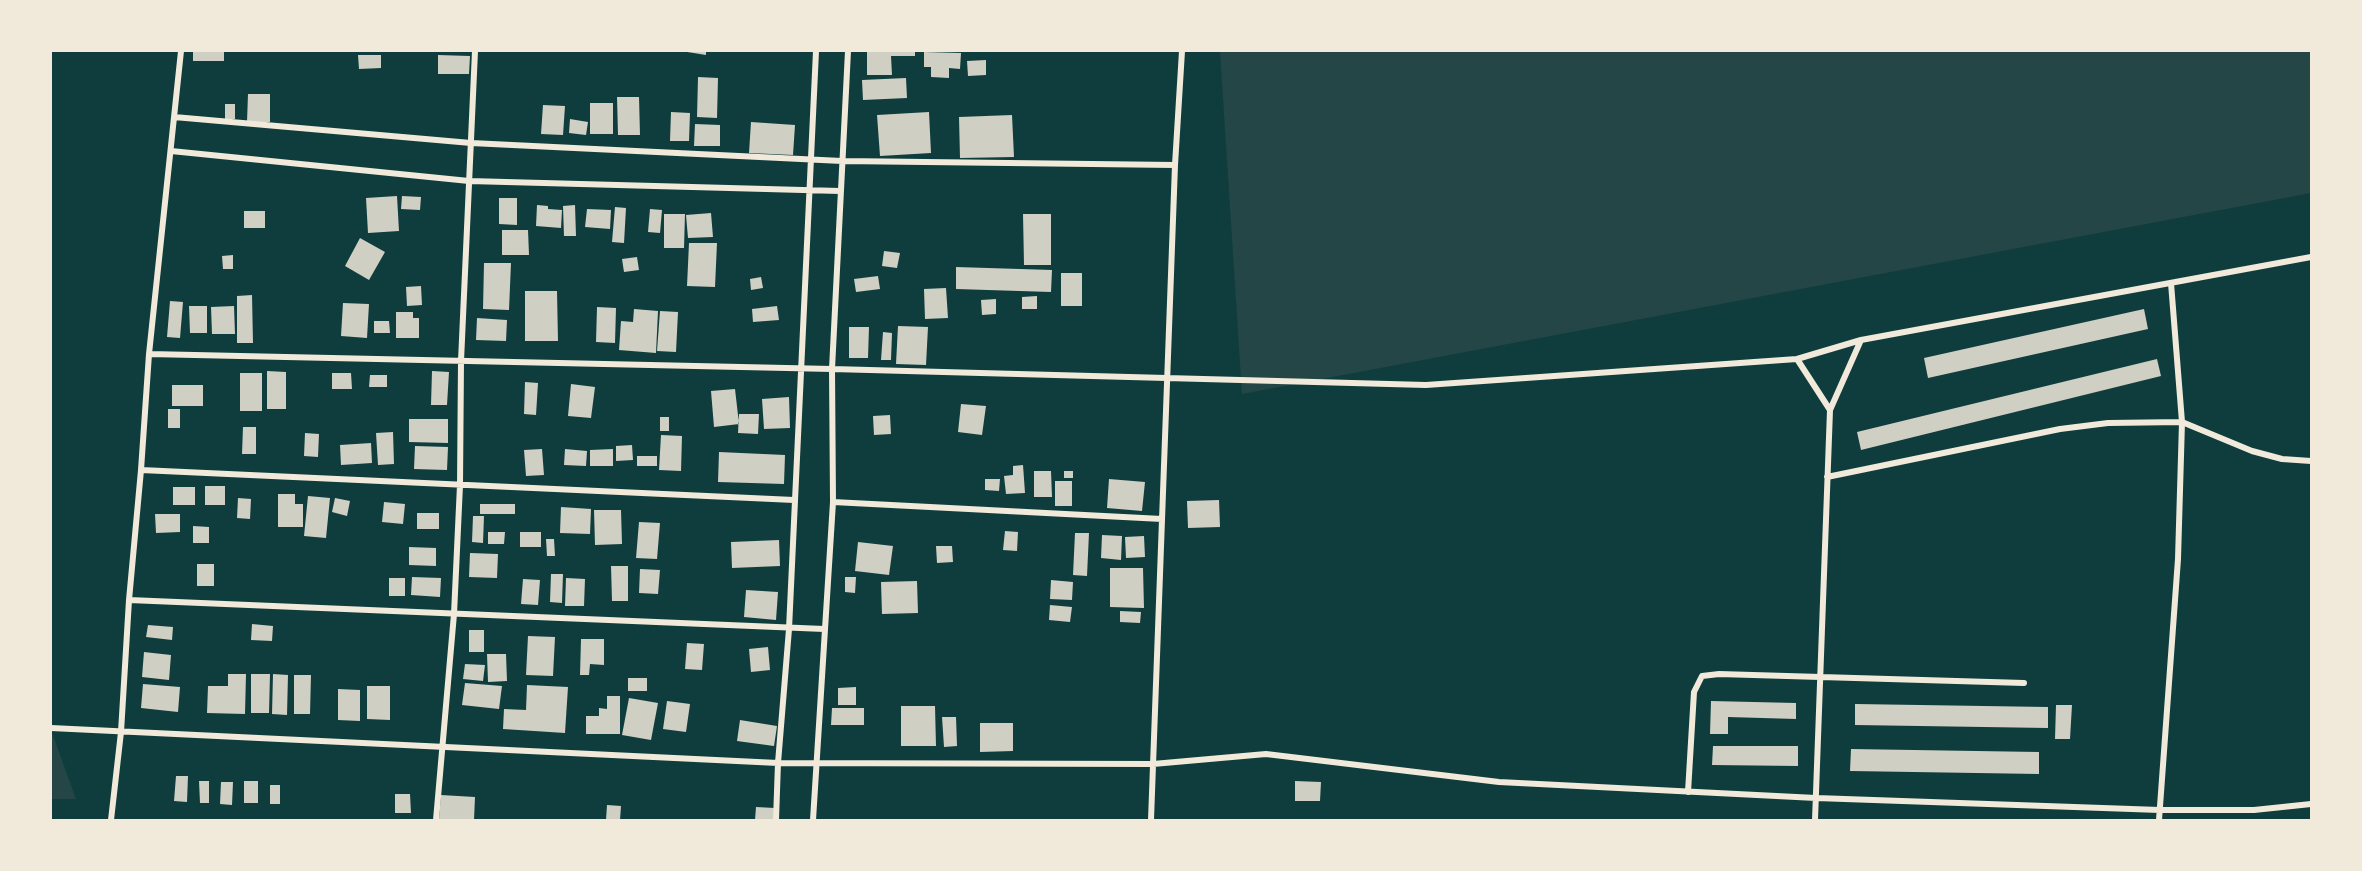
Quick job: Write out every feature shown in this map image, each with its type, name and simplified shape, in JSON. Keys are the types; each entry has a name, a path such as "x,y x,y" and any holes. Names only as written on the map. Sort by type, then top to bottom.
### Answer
{"street":[{"path":"111,820 121,732 148,354 181,51"},
{"path":"436,820 454,614 460,485 461,361 475,51"},
{"path":"776,820 778,763 789,629 816,51"},
{"path":"813,820 833,502 832,369 848,51"},
{"path":"1151,820 1175,165 1182,51"},
{"path":"174,117 471,144 842,160 1175,165"},
{"path":"171,151 469,181 840,191"},
{"path":"148,354 800,368 1426,385 1797,359 1862,340 2311,257"},
{"path":"2159,820 2178,559 2182,422 2171,283"},
{"path":"1815,820 1830,410 1862,340"},
{"path":"1797,359 1830,410"},
{"path":"1827,477 2060,429 2108,423 2182,422 2252,451 2282,459 2311,461"},
{"path":"141,470 794,500"},
{"path":"833,502 1162,519"},
{"path":"129,600 824,629"},
{"path":"1688,792 1694,692 1702,676 1719,674 2024,682"},
{"path":"51,728 816,764 1153,764 1266,754 1499,782 1688,792 2160,810 2254,810 2311,804"}],"shaded area":[{"path":"1220,51 2311,51 2311,193 1242,394"},
{"path":"51,730 76,799 51,799"}],"building":[{"path":"193,51 224,51 224,61 193,61"},
{"path":"681,51 706,51 706,55"},
{"path":"867,51 915,51 915,56 891,56 892,75 867,75"},
{"path":"924,52 961,53 960,69 949,68 949,78 931,77 931,67 924,67"},
{"path":"358,55 381,55 381,68 359,69"},
{"path":"438,55 470,56 469,74 438,74"},
{"path":"986,60 986,75 968,76 967,61"},
{"path":"698,77 718,78 717,118 697,117"},
{"path":"906,78 907,98 863,100 862,80"},
{"path":"248,94 270,94 270,122 247,122"},
{"path":"617,97 639,97 640,135 618,135"},
{"path":"590,103 613,103 613,134 590,134"},
{"path":"225,104 235,104 235,119 225,119"},
{"path":"543,105 565,106 563,135 541,134"},
{"path":"671,112 690,113 689,141 670,141"},
{"path":"929,112 931,153 880,156 877,115"},
{"path":"1012,115 1014,157 960,158 959,117"},
{"path":"570,119 588,122 586,135 569,133"},
{"path":"751,122 795,125 793,155 749,153"},
{"path":"695,124 720,125 720,146 694,146"},
{"path":"397,196 399,231 368,233 366,198"},
{"path":"402,196 421,197 420,210 401,209"},
{"path":"499,198 517,198 517,225 499,224"},
{"path":"537,205 562,210 561,228 536,226"},
{"path":"575,205 576,236 564,236 563,206"},
{"path":"615,207 626,208 624,243 612,242"},
{"path":"587,209 611,210 610,229 585,227"},
{"path":"650,209 662,210 660,233 648,232"},
{"path":"244,211 265,211 265,228 244,228"},
{"path":"711,213 713,237 688,238 686,215"},
{"path":"664,214 685,214 684,248 664,248"},
{"path":"1023,214 1051,214 1051,265 1024,265"},
{"path":"502,230 528,230 529,255 502,255"},
{"path":"360,238 385,252 369,280 345,266"},
{"path":"689,243 717,243 715,287 687,286"},
{"path":"884,251 900,253 897,268 882,266"},
{"path":"233,255 233,269 223,269 222,256"},
{"path":"637,257 639,270 624,272 622,259"},
{"path":"484,263 511,263 509,310 483,309"},
{"path":"956,267 1052,270 1051,292 956,289"},
{"path":"1061,273 1082,273 1082,306 1061,306"},
{"path":"878,276 880,289 856,292 854,279"},
{"path":"761,277 763,288 751,290 750,279"},
{"path":"421,286 422,305 407,306 406,287"},
{"path":"946,288 948,318 925,319 924,289"},
{"path":"525,291 557,291 558,341 525,341"},
{"path":"252,295 253,343 237,343 237,296"},
{"path":"1037,296 1037,309 1022,309 1022,297"},
{"path":"996,299 996,314 982,315 981,300"},
{"path":"170,301 183,302 180,338 167,337"},
{"path":"343,303 369,304 367,338 341,336"},
{"path":"189,306 207,306 207,333 190,333"},
{"path":"234,306 235,334 212,334 211,307"},
{"path":"777,306 779,320 753,322 752,309"},
{"path":"597,307 616,308 615,343 596,342"},
{"path":"634,309 658,311 656,353 619,350 621,321 633,322"},
{"path":"2144,309 2148,329 1928,378 1924,358"},
{"path":"660,311 678,312 676,352 657,351"},
{"path":"396,312 413,312 413,318 419,318 419,338 396,338"},
{"path":"477,318 507,320 506,341 476,340"},
{"path":"374,321 389,321 390,333 374,333"},
{"path":"898,326 928,327 926,365 896,364"},
{"path":"849,327 869,327 868,358 849,358"},
{"path":"883,332 892,333 891,360 881,360"},
{"path":"2157,359 2161,376 1861,450 1857,432"},
{"path":"267,371 286,372 286,409 267,409"},
{"path":"432,371 449,372 447,405 431,405"},
{"path":"240,373 262,373 262,411 240,411"},
{"path":"332,373 351,373 352,389 332,389"},
{"path":"370,375 387,375 387,387 369,387"},
{"path":"525,382 538,383 536,415 524,414"},
{"path":"571,384 595,387 591,418 568,416"},
{"path":"172,385 203,385 203,406 172,406"},
{"path":"735,389 739,424 714,427 711,391"},
{"path":"789,397 790,428 764,429 762,399"},
{"path":"961,404 986,406 982,435 958,432"},
{"path":"168,409 180,409 180,428 168,428"},
{"path":"739,414 759,414 758,434 738,433"},
{"path":"890,415 891,434 874,435 873,416"},
{"path":"660,417 669,417 669,431 660,431"},
{"path":"409,419 448,419 448,443 409,442"},
{"path":"243,427 256,427 256,454 242,454"},
{"path":"393,432 394,464 378,465 376,433"},
{"path":"305,433 319,434 318,457 304,456"},
{"path":"661,435 682,436 681,471 659,470"},
{"path":"371,443 372,463 341,465 340,445"},
{"path":"632,445 633,460 616,461 616,446"},
{"path":"415,446 448,447 447,470 414,469"},
{"path":"542,449 544,475 526,476 524,450"},
{"path":"565,449 587,451 586,466 564,465"},
{"path":"613,449 613,466 590,466 590,450"},
{"path":"719,452 785,455 784,484 718,482"},
{"path":"637,456 657,456 657,466 637,466"},
{"path":"1023,465 1025,493 1006,494 1004,476 1013,475 1013,466"},
{"path":"1034,471 1051,471 1052,497 1034,497"},
{"path":"1064,471 1073,471 1073,478 1064,478"},
{"path":"985,479 1000,479 999,491 985,490"},
{"path":"1109,479 1145,482 1142,511 1107,508"},
{"path":"1055,481 1072,481 1072,506 1055,506"},
{"path":"205,486 225,486 225,505 205,505"},
{"path":"173,487 195,487 195,505 173,505"},
{"path":"278,494 295,494 295,504 303,504 303,527 278,527"},
{"path":"308,496 330,498 326,538 304,536"},
{"path":"238,498 251,499 250,519 237,518"},
{"path":"335,498 350,501 347,516 332,512"},
{"path":"1219,500 1220,527 1188,528 1187,501"},
{"path":"384,502 405,504 403,524 382,522"},
{"path":"480,504 515,504 515,514 480,514"},
{"path":"561,507 591,509 590,534 560,533"},
{"path":"594,510 621,510 622,544 595,545"},
{"path":"417,513 439,513 439,529 417,529"},
{"path":"155,514 180,514 180,532 156,533"},
{"path":"473,516 484,516 483,543 472,542"},
{"path":"639,522 660,523 657,559 636,558"},
{"path":"193,526 209,527 209,543 193,543"},
{"path":"1005,531 1018,532 1017,551 1003,550"},
{"path":"488,532 505,532 504,544 488,544"},
{"path":"520,532 541,532 541,547 520,547"},
{"path":"1075,533 1089,533 1087,576 1073,575"},
{"path":"1102,535 1122,536 1121,560 1101,558"},
{"path":"1144,536 1145,557 1126,558 1125,537"},
{"path":"546,539 554,539 555,556 547,556"},
{"path":"779,540 780,566 732,568 731,542"},
{"path":"858,542 893,546 889,575 855,571"},
{"path":"936,546 952,546 953,562 937,563"},
{"path":"409,547 436,548 436,566 409,565"},
{"path":"470,553 498,554 497,578 469,577"},
{"path":"197,564 214,564 214,586 197,586"},
{"path":"611,566 628,566 628,601 612,601"},
{"path":"1110,568 1143,568 1144,608 1110,607"},
{"path":"640,569 660,570 658,594 639,593"},
{"path":"551,574 563,574 562,603 550,602"},
{"path":"412,577 441,578 440,597 411,595"},
{"path":"845,577 856,577 855,593 845,592"},
{"path":"389,578 405,578 405,596 389,596"},
{"path":"566,578 585,579 584,606 565,606"},
{"path":"523,579 540,580 538,605 521,604"},
{"path":"1051,580 1073,582 1072,600 1050,599"},
{"path":"917,581 918,613 882,614 881,582"},
{"path":"746,590 778,592 776,620 744,617"},
{"path":"1050,605 1072,607 1070,622 1049,620"},
{"path":"1120,611 1141,612 1140,623 1120,622"},
{"path":"252,624 273,626 272,641 251,640"},
{"path":"148,625 173,627 172,640 146,637"},
{"path":"469,630 484,630 484,652 469,652"},
{"path":"528,636 555,637 553,676 526,675"},
{"path":"581,639 604,639 604,665 590,664 589,675 580,675"},
{"path":"687,643 704,644 702,670 685,669"},
{"path":"768,647 770,670 751,672 749,649"},
{"path":"144,652 171,655 169,680 142,677"},
{"path":"487,654 506,654 507,681 488,682"},
{"path":"465,664 485,665 483,681 463,679"},
{"path":"228,674 246,674 245,714 207,713 208,686 228,686"},
{"path":"251,674 270,674 269,713 251,713"},
{"path":"273,674 288,675 287,715 272,714"},
{"path":"294,675 311,675 310,714 294,714"},
{"path":"628,678 647,678 647,691 628,691"},
{"path":"465,683 502,686 499,709 462,705"},
{"path":"143,684 180,687 178,712 141,708"},
{"path":"527,685 568,687 565,733 503,729 504,709 526,710"},
{"path":"367,686 390,686 390,720 367,719"},
{"path":"856,687 856,705 838,705 838,688"},
{"path":"338,689 360,690 360,721 338,720"},
{"path":"607,696 620,696 620,734 586,734 586,716 599,716 599,708 607,709"},
{"path":"629,698 658,703 651,740 622,735"},
{"path":"667,701 690,704 686,732 663,729"},
{"path":"1711,701 1796,703 1796,719 1728,717 1728,734 1710,734"},
{"path":"1855,704 2048,707 2048,728 1855,725"},
{"path":"2056,705 2072,705 2070,739 2055,739"},
{"path":"901,706 935,706 936,746 901,746"},
{"path":"832,708 864,708 864,725 831,725"},
{"path":"942,717 956,717 957,746 944,747"},
{"path":"740,720 777,726 774,746 737,741"},
{"path":"980,723 1013,723 1013,751 980,752"},
{"path":"1713,746 1798,746 1798,766 1712,765"},
{"path":"1851,749 2039,752 2039,774 1850,771"},
{"path":"176,776 188,776 187,802 174,801"},
{"path":"199,781 209,781 209,803 200,803"},
{"path":"244,781 258,781 258,803 244,803"},
{"path":"1295,781 1321,782 1320,801 1295,801"},
{"path":"221,782 233,782 232,805 220,804"},
{"path":"270,785 280,785 280,804 270,804"},
{"path":"395,794 410,794 411,813 395,813"},
{"path":"441,795 475,797 474,820 439,819"},
{"path":"607,805 621,806 620,820 606,820"},
{"path":"756,807 775,808 774,820 755,820"}]}
